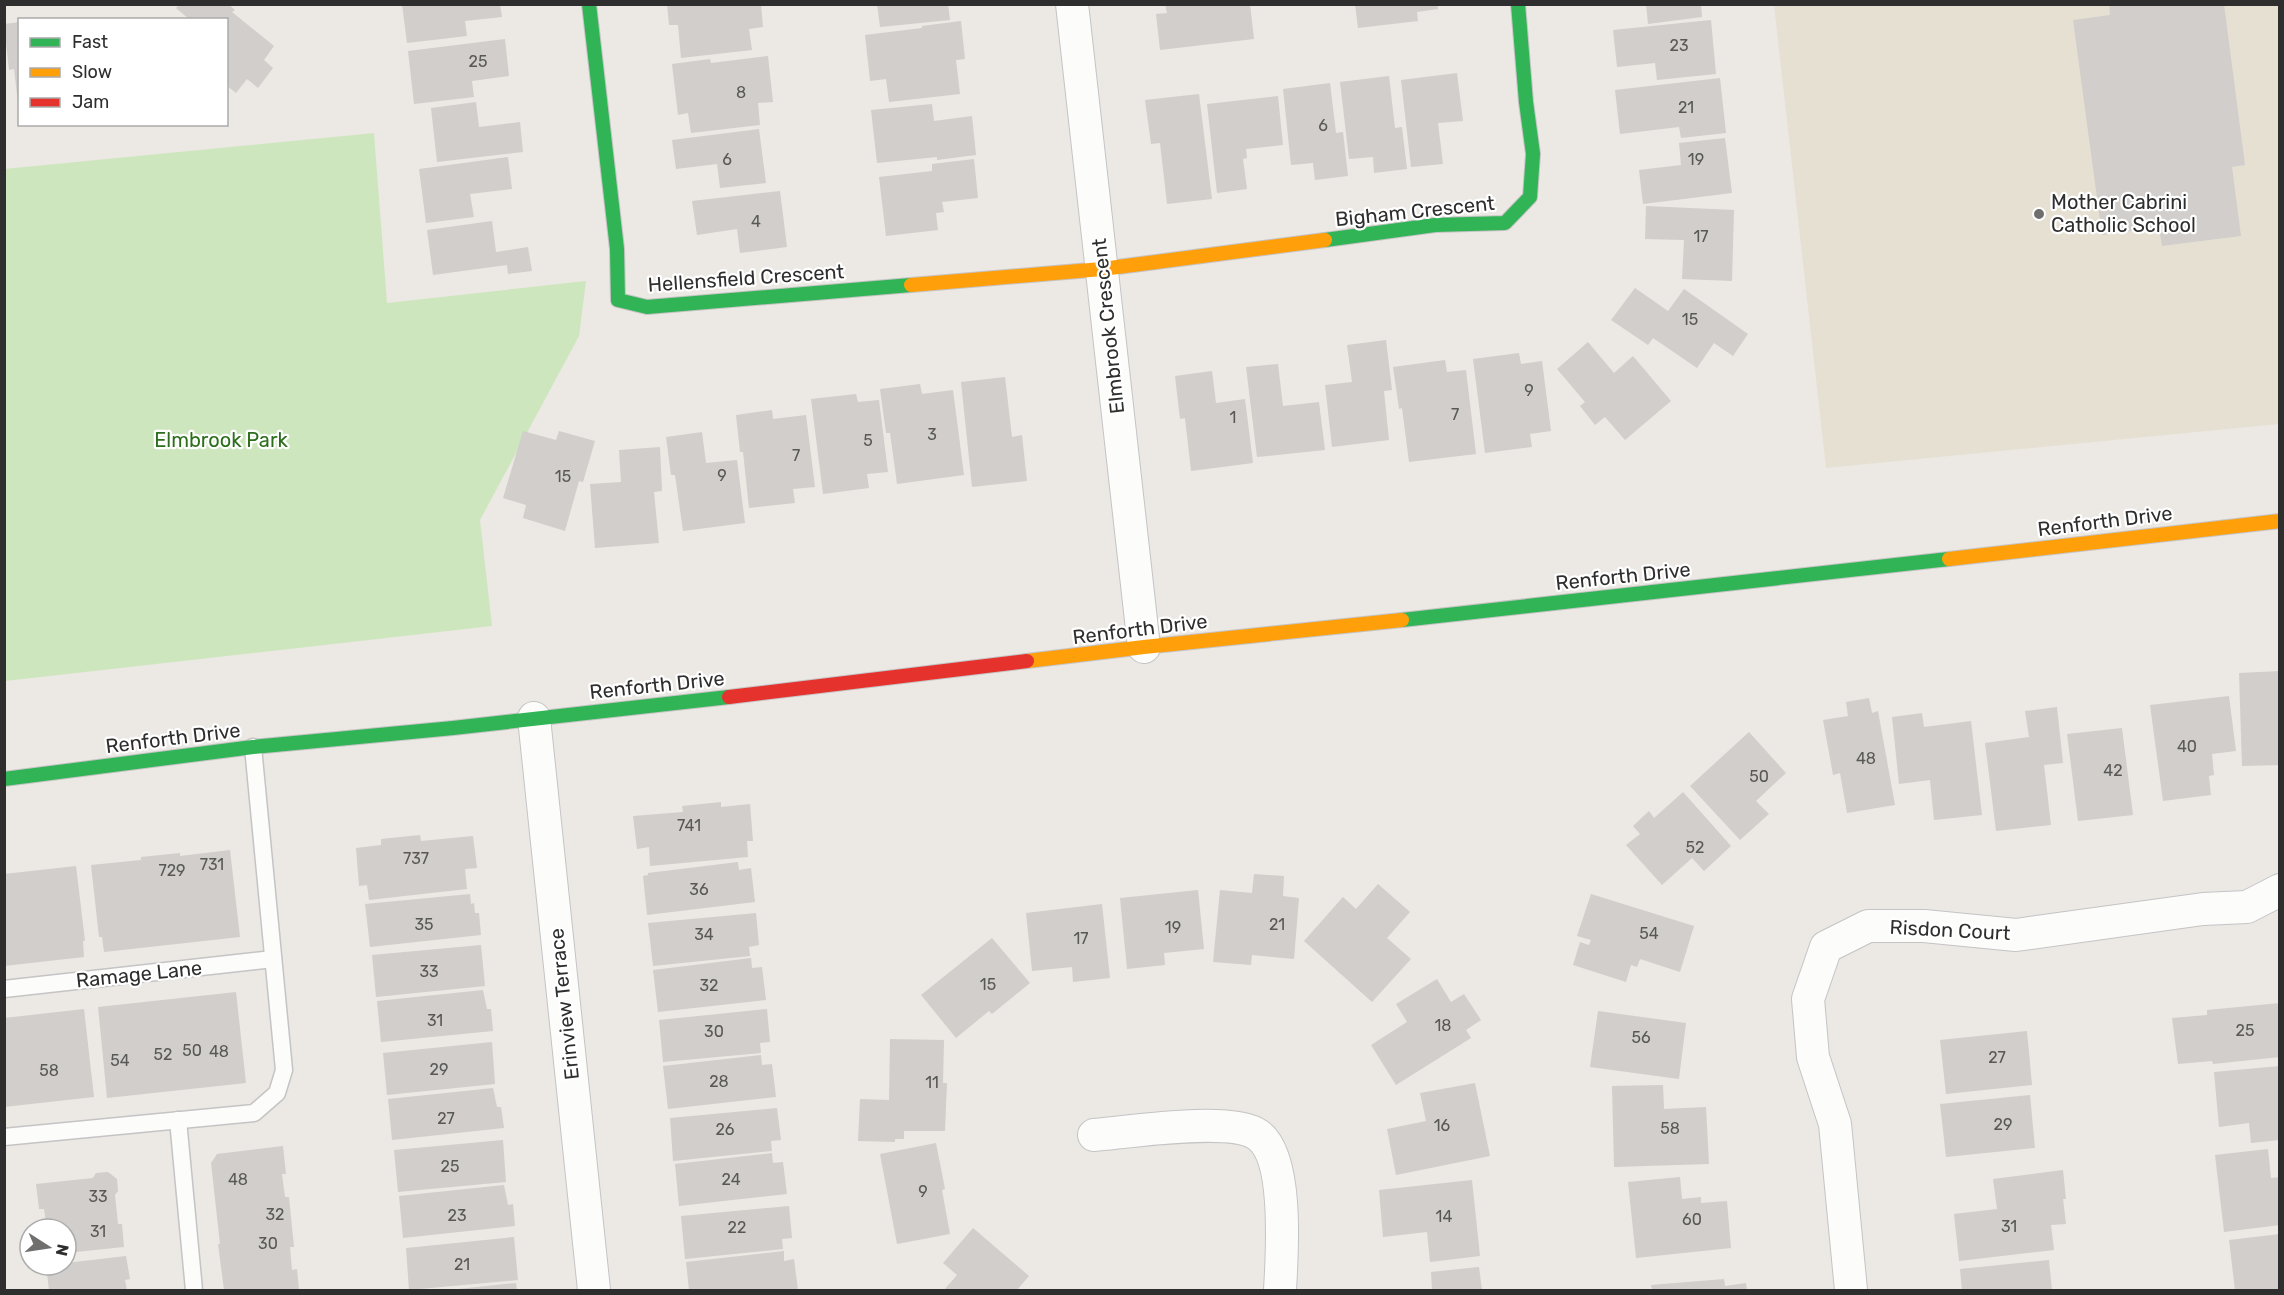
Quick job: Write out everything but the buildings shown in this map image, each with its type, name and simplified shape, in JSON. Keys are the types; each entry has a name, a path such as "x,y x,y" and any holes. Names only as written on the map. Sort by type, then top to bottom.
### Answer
{"main road":[{"name":"Hellensfield Crescent","path":"589,4 616,249 618,300 647,307 1102,269"},
{"name":"Bigham Crescent","path":"1102,269 1435,225 1505,223 1530,197 1533,154 1518,4"},
{"name":"Renforth Drive","path":"4,779 253,747 838,685 1144,647 1443,616 2280,521"}],"street":[{"name":"Elmbrook Crescent","path":"1072,4 1144,647"},
{"name":"Erinview Terrace","path":"534,718 594,1290"},
{"name":"Risdon Court","path":"1851,1290 1835,1124 1813,1057 1808,999 1826,948 1868,926 1924,926 2016,935 2203,909 2247,907 2280,890"},
{"path":"1094,1135 1204,1126 1234,1127 1249,1130 1259,1136 1274,1156 1279,1186 1282,1248 1280,1290"}],"lane":[{"path":"4,1137 255,1113 277,1093 284,1070 253,747"},
{"name":"Ramage Lane","path":"4,989 273,959"},
{"path":"178,1120 194,1290"}],"shaded area":[{"name":"Mother Cabrini Catholic School","path":"1774,5 2279,5 2279,424 1826,468"}],"green space":[{"name":"Elmbrook Park","path":"374,133 387,303 586,281 579,336 480,520 492,626 5,681 4,169"}],"traffic: fast":[{"path":"589,4 617,249 618,300 647,307 911,285"},
{"path":"1325,240 1435,225 1505,223 1530,197 1533,154 1518,4"},
{"path":"1402,620 1949,559"},
{"path":"4,779 253,747 453,728 729,697"}],"traffic: slow":[{"path":"911,285 1102,269 1325,240"},
{"path":"1949,559 2280,521"},
{"path":"1027,661 1402,620"}],"traffic: jam":[{"path":"729,697 1027,661"}],"place":[{"name":"Mother Cabrini Catholic School","path":"2039,214"}]}
